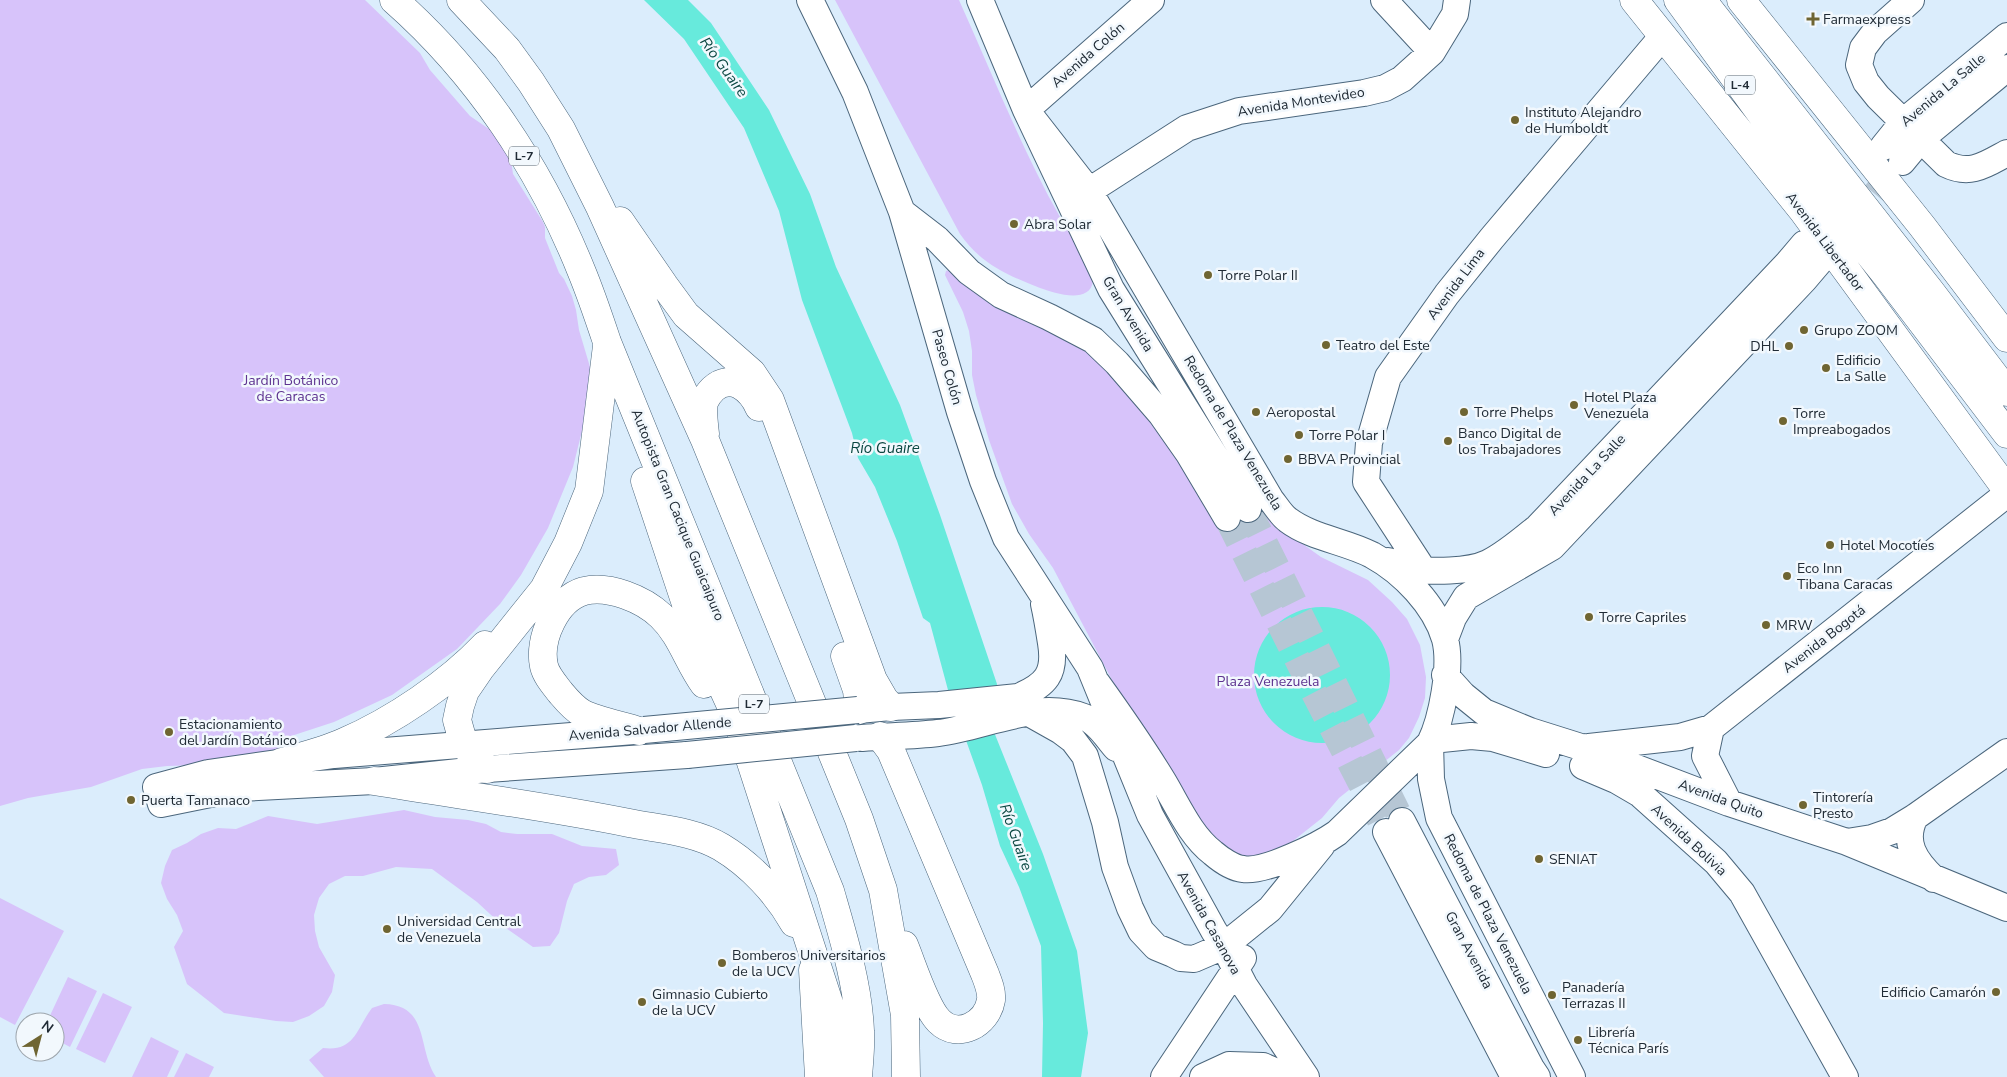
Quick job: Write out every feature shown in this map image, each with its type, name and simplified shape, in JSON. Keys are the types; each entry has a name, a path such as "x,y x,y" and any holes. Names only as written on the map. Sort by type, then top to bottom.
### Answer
{"main road":[{"name":"Autopista Gran Cacique Guaicaipuro","path":"394,0 434,37 465,73 518,146 538,179 581,270 608,342 830,891 845,945 855,994 860,1030 858,1077"},
{"path":"462,0 507,49 531,82 561,129 577,159 705,440 859,819 883,890 917,977 938,1020 958,1030 970,1028 978,1024 988,1009 991,999 985,974 890,750 868,737"},
{"name":"Avenida Libertador","path":"1634,0 1757,153 1855,282 2007,492"},
{"name":"Avenida Libertador","path":"1678,0 1802,170 1886,275 2007,434"},
{"name":"L-4","path":"1702,0 2007,392"},
{"name":"L-4","path":"1741,0 1910,211 2007,338"},
{"name":"L-4","path":"1758,23 1887,220 1931,292"},
{"name":"L-4","path":"1757,153 1792,181 1886,275"},
{"path":"577,159 686,315 752,373 770,400 872,680 891,707"},
{"path":"487,769 464,745 457,720 460,706 466,691 480,669 544,589 568,543 589,491 608,342"},
{"path":"608,342 611,365 626,421 690,616 737,719 829,1003 840,1046 845,1077"},
{"path":"705,440 704,403 707,395 723,382 733,382 744,386 755,399 760,411 856,690 858,710"},
{"path":"282,762 344,742 370,728 417,700 476,654 505,623 536,582 581,487 596,437"},
{"path":"642,730 582,713 552,682 544,666 545,642 555,614 564,603 582,592 595,590 609,591 626,596 661,616 676,635 711,694 737,719"},
{"path":"374,782 604,818 694,836 720,847 746,865 785,906 812,953 819,1077"},
{"path":"883,890 905,1015 906,1077"}],"street":[{"name":"Paseo Colón","path":"792,0 827,36"},
{"name":"Paseo Colón","path":"810,0 855,92 902,212 960,412 983,481 1006,538 1039,587 1098,683"},
{"path":"980,0 1026,110"},
{"name":"Avenida Colón","path":"1026,110 1151,0"},
{"path":"1384,0 1432,52"},
{"name":"Avenida Montevideo","path":"1089,191 1187,128 1239,111 1364,93 1385,88 1402,79 1432,52 1455,14 1457,0"},
{"path":"1911,0 1863,48 1859,65 1866,82 1878,97 1946,164 1965,170 1984,166 2007,153"},
{"name":"Avenida La Salle","path":"1892,154 1912,130 2007,36"},
{"name":"Avenida Lima","path":"1424,571 1366,482 1369,443 1388,377 1447,294 1492,238 1662,37"},
{"name":"Avenida La Salle","path":"1912,130 2007,68"},
{"name":"Redoma de Plaza Venezuela","path":"1026,110 1089,191 1271,500 1287,520 1310,532 1355,547 1395,570 1429,608 1445,639 1442,712 1438,728 1431,742 1337,833 1326,841 1259,869 1243,869 1213,854 1190,827 1131,731 1098,683"},
{"name":"Gran Avenida","path":"902,212 937,239 969,272 1001,295 1093,340 1111,357 1161,414 1189,454 1238,513 1111,289 1026,110"},
{"name":"Avenida La Salle","path":"1395,570 1459,569 1486,564 1505,553 1538,527 1787,264 1812,252 1798,288 1552,546 1466,597 1453,618 1445,639"},
{"name":"Avenida Bogotá","path":"1584,748 1680,737 1711,728 2007,492"},
{"path":"1373,556 1424,571"},
{"name":"Avenida Salvador Allende","path":"238,779 374,782 487,769 687,755 868,737 939,733 1024,705 1040,686 1053,666 1054,654 1039,587"},
{"name":"Avenida Quito","path":"1445,675 1463,695 1484,712 1530,731 1584,748 1729,802 1847,842 2007,908"},
{"name":"Avenida Casanova","path":"1098,683 1126,760 1150,815 1236,970 1306,1077"},
{"name":"Redoma de Plaza Venezuela","path":"1024,705 1073,740 1085,756 1105,822 1115,867 1130,908 1141,931 1156,946 1181,958 1194,959 1224,946 1270,909 1326,841"},
{"name":"Avenida Salvador Allende","path":"238,779 282,762 378,751 642,730 891,707 1024,705"},
{"name":"Avenida Casanova","path":"1024,705 1056,710 1086,718 1097,726 1126,760"},
{"path":"1711,728 1706,742 1705,756 1729,802"},
{"name":"Avenida Bolivia","path":"1431,742 1471,736 1493,738 1590,768 1640,794 1716,862 1742,893 1845,1077"},
{"name":"Redoma de Plaza Venezuela","path":"1431,742 1432,779 1439,818 1572,1077"},
{"path":"1847,842 1872,838 1892,831 2007,752"},
{"path":"156,787 161,804 238,779"},
{"path":"1686,834 1682,823 1682,813 1687,805 1706,800 1729,802"},
{"path":"1915,817 1909,828 1910,842 1922,867 1936,880"},
{"name":"Gran Avenida","path":"1514,1077 1394,826 1537,1077"},
{"path":"1164,1077 1236,970 1270,909"},
{"path":"1203,1077 1229,1065 1263,1066 1288,1077"}],"green space":[{"name":"Jardín Botánico de Caracas","path":"0,0 365,0 420,53 430,70 470,116 492,131 510,154 513,174 543,222 545,238 559,273 572,296 579,330 590,367 590,386 584,423 573,467 548,528 521,575 500,604 457,649 392,695 334,722 285,738 273,755 201,765 142,769 91,787 28,798 0,806"},
{"path":"835,0 959,0 1032,164 1060,217 1090,266 1093,281 1085,293 1079,295 1062,294 1028,283 986,261 968,244 960,234"},
{"name":"Plaza Venezuela","path":"949,270 995,306 1015,316 1093,342 1189,473 1227,537 1269,514 1293,537 1321,557 1368,580 1407,619 1420,645 1426,677 1425,698 1409,738 1399,750 1339,798 1322,818 1275,853 1247,859 1218,847 1122,699 1053,568 1029,534 1012,504 989,440 976,395 972,375 972,351 969,331 963,312 945,275 946,271"},
{"path":"404,810 435,817 468,820 486,824 501,832 552,834 582,846 616,849 619,865 606,875 589,877 574,884 567,901 559,933 550,946 533,947 503,926 477,902 432,869 396,867 363,876 345,876 329,884 319,898 314,915 319,947 335,975 332,992 324,1006 309,1016 293,1022 224,1013 187,984 174,947 183,931 161,883 165,866 172,850 201,834 218,828 236,829 268,816 317,824"},
{"path":"0,898 64,931 22,1012 15,1012 15,1025 0,1017"},
{"path":"68,977 97,991 70,1047 65,1044 65,1012 52,1012"},
{"path":"103,993 132,1007 105,1063 76,1049"},
{"path":"384,1004 399,1006 409,1012 416,1020 430,1066 436,1077 324,1077 309,1060 323,1048 334,1048 348,1043 354,1037 372,1008"},
{"path":"151,1037 179,1051 167,1077 132,1077"},
{"path":"186,1053 214,1067 209,1077 174,1077"}],"water":[{"name":"Río Guaire","path":"644,0 688,0 711,23 769,110 810,194 836,267 900,405 940,515 997,684 992,727 1043,854 1077,951 1088,1033 1081,1077 1042,1077 1041,946 1019,887 1000,846 982,785 948,690 930,623 923,618 897,541 875,487 858,458 852,433 802,300 779,211 744,128 684,39"},
{"path":"1322,607 1348,612 1370,627 1385,649 1390,675 1385,701 1370,723 1348,738 1322,743 1296,738 1274,723 1259,701 1254,675 1259,649 1274,627 1296,612"}],"tunnel":[{"path":"1850,224 1900,164"},
{"path":"1248,509 1402,821"},
{"path":"1227,518 1386,832"}],"place":[{"name":"Farmaexpress","path":"1813,19"},
{"name":"Instituto Alejandro de Humboldt","path":"1515,120"},
{"name":"Abra Solar","path":"1014,224"},
{"name":"Torre Polar II","path":"1208,275"},
{"name":"Grupo ZOOM","path":"1804,330"},
{"name":"Teatro del Este","path":"1326,345"},
{"name":"DHL","path":"1789,346"},
{"name":"Edificio La Salle","path":"1826,368"},
{"name":"Hotel Plaza Venezuela","path":"1574,405"},
{"name":"Aeropostal","path":"1256,412"},
{"name":"Torre Phelps","path":"1464,412"},
{"name":"Torre Impreabogados","path":"1783,421"},
{"name":"Torre Polar I","path":"1299,435"},
{"name":"Banco Digital de los Trabajadores","path":"1448,441"},
{"name":"BBVA Provincial","path":"1288,459"},
{"name":"Hotel Mocotíes","path":"1830,545"},
{"name":"Eco Inn Tibana Caracas","path":"1787,576"},
{"name":"Torre Capriles","path":"1589,617"},
{"name":"MRW","path":"1766,625"},
{"name":"Estacionamiento del Jardín Botánico","path":"169,732"},
{"name":"Puerta Tamanaco","path":"131,800"},
{"name":"Tintorería Presto","path":"1803,805"},
{"name":"SENIAT","path":"1539,859"},
{"name":"Universidad Central de Venezuela","path":"387,929"},
{"name":"Bomberos Universitarios de la UCV","path":"722,963"},
{"name":"Edificio Camarón","path":"1996,992"},
{"name":"Panadería Terrazas II","path":"1552,995"},
{"name":"Gimnasio Cubierto de la UCV","path":"642,1002"},
{"name":"Librería Técnica París","path":"1578,1040"}]}
